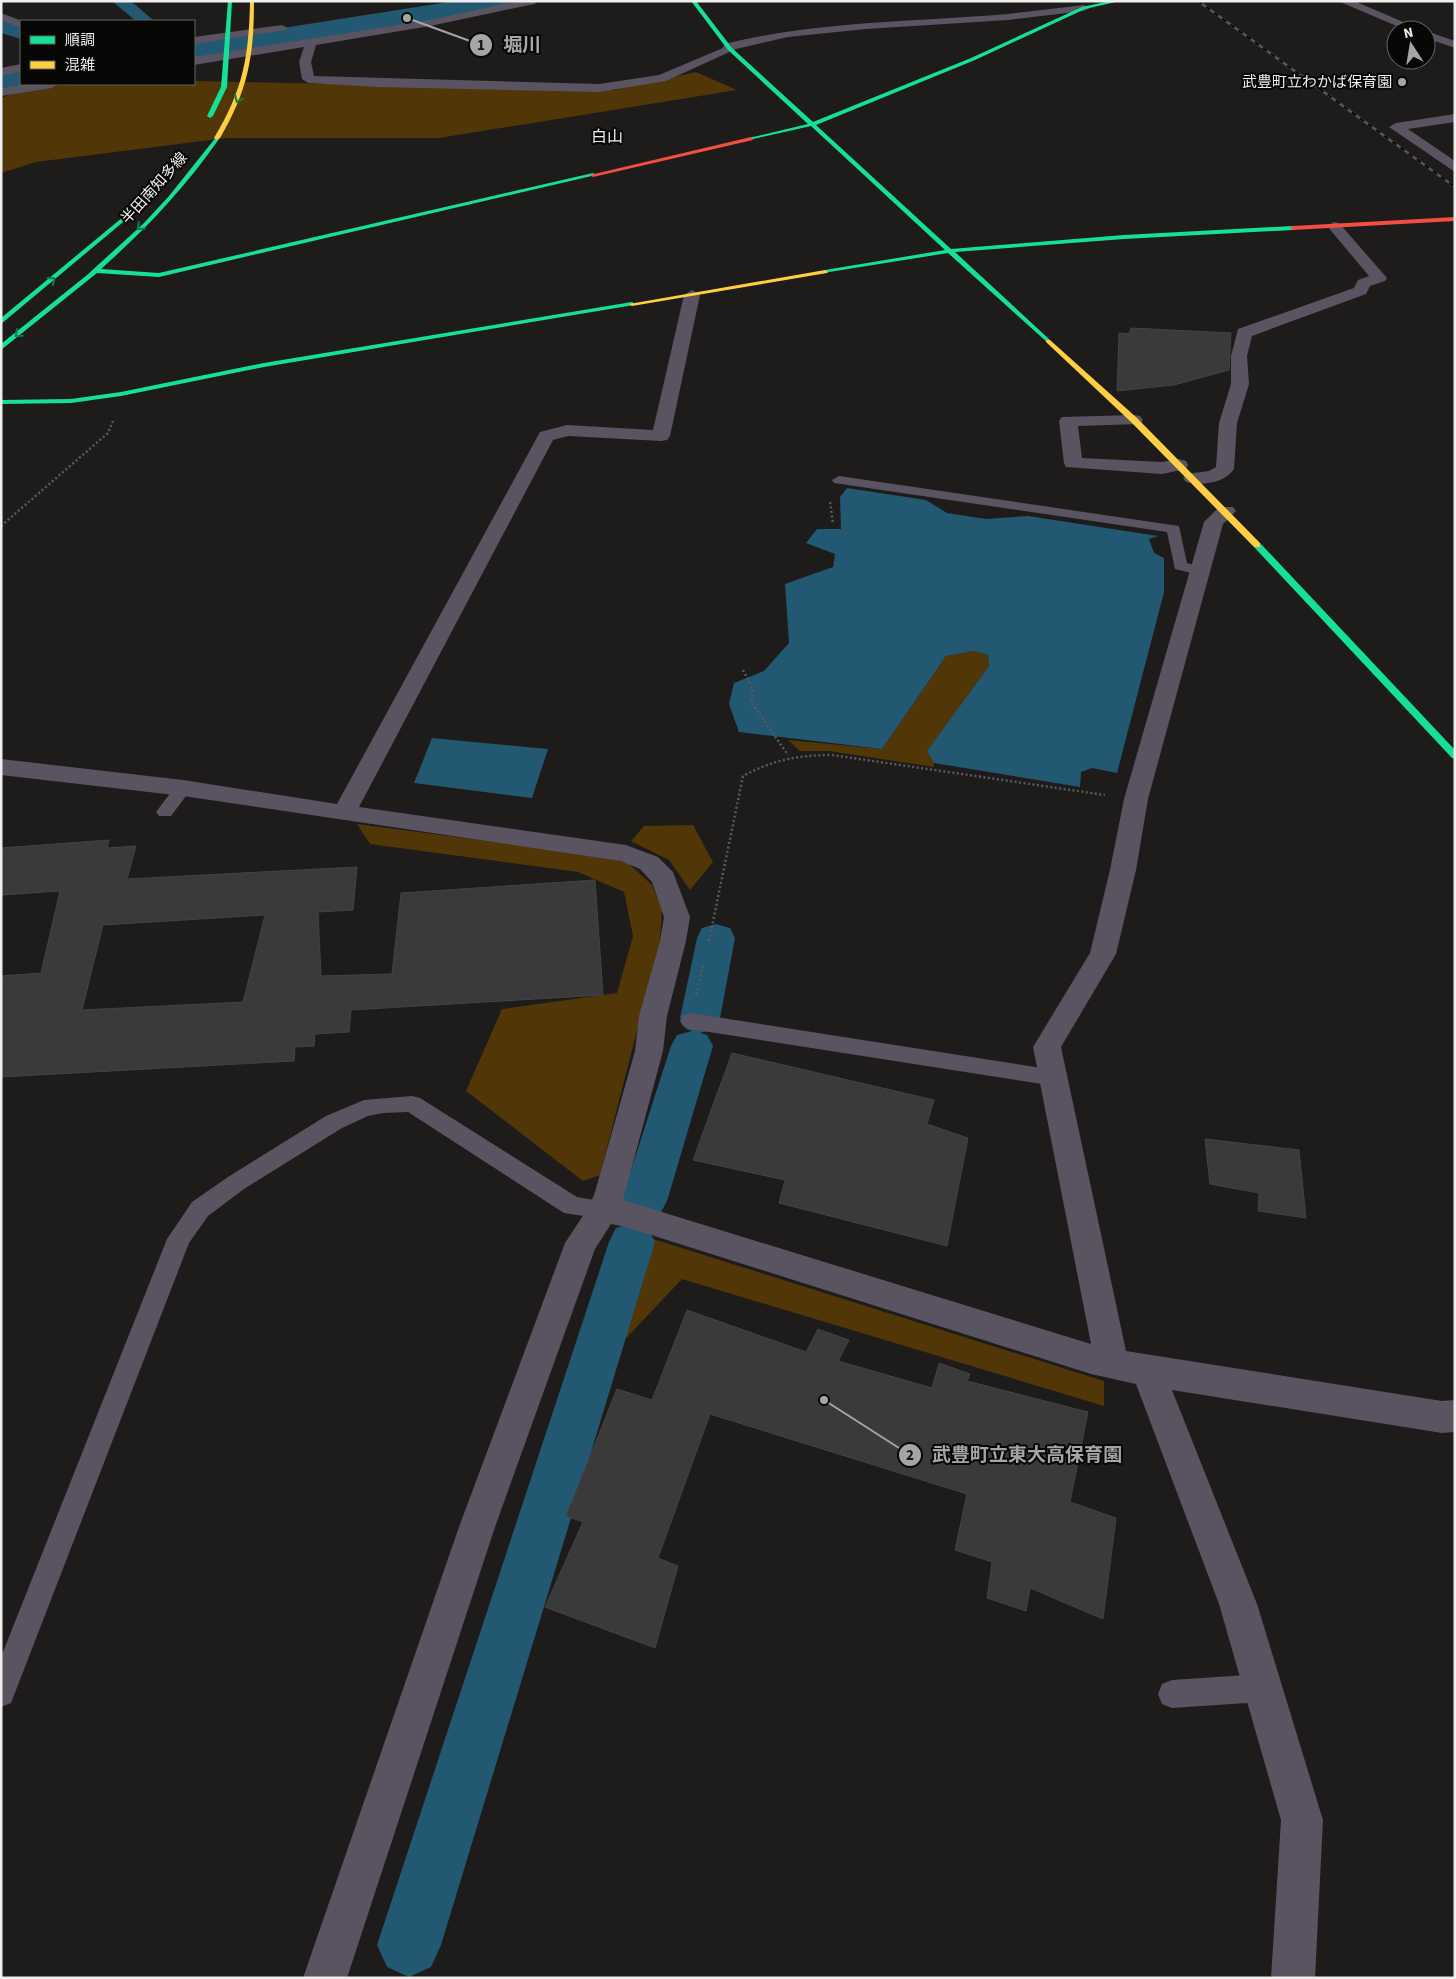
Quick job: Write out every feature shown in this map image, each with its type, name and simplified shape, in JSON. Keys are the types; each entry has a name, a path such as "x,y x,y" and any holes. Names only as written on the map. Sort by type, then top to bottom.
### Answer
{"street":[{"path":"204,127 224,87 230,1"},
{"name":"半田南知多線","path":"1,348 95,271 175,190 218,136 240,96 252,52 252,1"},
{"path":"195,61 430,24 534,1"},
{"path":"693,1 729,48 810,125 1134,420 1193,478 1455,756"},
{"path":"311,42 305,62 308,79 378,83 598,88 662,78 729,48 788,34 866,26 1008,17 1084,8 1118,1"},
{"path":"1343,1 1391,20"},
{"path":"95,271 160,275 810,125 973,59 1084,8"},
{"path":"1,16 20,25"},
{"path":"195,41 290,27"},
{"path":"1436,38 1455,45"},
{"path":"1,72 20,69"},
{"path":"1,92 46,85"},
{"path":"1455,118 1396,127 1455,168"},
{"name":"半田南知多線","path":"1,322 135,209"},
{"path":"1,402 71,401 121,394 264,365 948,251 1124,237 1455,219"},
{"path":"1193,478 1214,476 1225,469 1228,423 1240,384 1239,356 1244,333 1360,291 1364,283 1379,278 1334,226"},
{"path":"344,813 546,436 567,430 661,436 692,295"},
{"path":"1134,420 1068,421 1073,463 1162,468 1179,465"},
{"path":"1226,511 1214,522 1136,799 1123,870 1103,954 1047,1047 1130,1367 1238,1604 1302,1820 1293,1978"},
{"path":"1,767 174,800 344,813 626,853 648,862 664,878 676,917 673,941 653,1016 649,1052 604,1210 581,1243 477,1527 325,1978"},
{"path":"604,1210 626,1214 1091,1359 1442,1418 1455,1416"}],"lane":[{"path":"839,480 1174,529 1180,566 1200,570"},
{"path":"690,1021 1055,1078"},
{"path":"1,1692 179,1239 200,1209 334,1122 364,1108 412,1104 572,1206 604,1210"},
{"path":"1172,1694 1262,1688"}],"path":[{"path":"1,526 108,433 121,394"},
{"path":"743,670 753,689 751,702 788,755"}],"shaded area":[{"path":"696,72 737,90 439,138 226,138 36,162 1,173 1,98 28,88 73,85 195,85 195,81 614,90"},
{"path":"974,651 988,655 989,666 928,750 934,767 829,751 800,751 788,740 882,749 946,656"},
{"path":"357,824 594,855 628,863 652,885 662,909 660,941 600,1175 583,1181 466,1091 502,1009 617,993 633,936 624,892 578,872 370,844"},
{"path":"693,825 713,862 690,890 669,860 631,841 644,826"},
{"path":"650,1238 1104,1381 1104,1406 682,1279 614,1351"}],"water":[{"path":"847,488 926,500 947,513 986,519 1028,516 1158,536 1149,539 1154,553 1164,558 1164,592 1117,773 1092,768 1081,772 1080,787 934,763 927,751 989,666 988,655 974,651 946,656 882,749 739,732 729,704 734,683 764,671 789,643 785,584 833,567 835,554 806,543 817,529 841,529 840,497"},
{"path":"432,738 548,749 532,798 414,783"}],"building":[{"path":"1131,328 1231,333 1229,370 1174,385 1117,391 1119,333 1129,334"},
{"path":"109,840 107,848 136,846 127,879 357,867 353,910 318,912 321,976 392,974 401,893 595,880 603,995 351,1010 349,1032 315,1034 314,1046 295,1047 294,1061 1,1077 1,976 41,973 60,891 1,895 1,848","holes":["265,915 243,1002 82,1010 103,925"]},
{"path":"732,1053 934,1100 927,1124 968,1138 947,1246 779,1203 785,1180 693,1160"},
{"path":"1205,1139 1299,1150 1306,1218 1258,1211 1259,1193 1210,1184"},
{"path":"687,1310 806,1352 818,1329 849,1340 838,1361 932,1388 939,1363 970,1374 967,1381 1088,1412 1070,1502 1116,1518 1103,1619 1030,1588 1026,1611 987,1598 992,1562 955,1550 967,1494 710,1414 658,1558 678,1566 655,1648 545,1607 583,1522 566,1516 617,1389 652,1400"}],"waterway":[{"path":"120,1 145,20"},
{"path":"195,51 503,1"},
{"path":"1,23 20,31"},
{"path":"1,82 20,78"},
{"path":"700,1018 716,938"},
{"path":"644,1201 692,1046"},
{"path":"409,1945 632,1242"}],"railway":[{"path":"1198,1 1455,187"}],"traffic: fast":[{"path":"210,116 224,87 230,1"},
{"path":"693,1 730,49 1048,341"},
{"path":"751,139 810,125 973,59 1084,8 1118,1"},
{"path":"1,348 60,301 145,225 171,198 217,138"},
{"path":"95,271 159,275 593,175"},
{"path":"1,322 125,218"},
{"path":"825,272 948,251 1124,237 1293,228"},
{"path":"1,402 71,401 121,394 264,365 632,304"},
{"path":"1257,545 1455,756"}],"traffic: slow":[{"path":"217,138 236,104 242,88 251,40 252,1"},
{"path":"632,304 825,272"},
{"path":"1048,341 1134,420 1257,545"}],"traffic: jam":[{"path":"593,175 751,139"},
{"path":"1293,228 1455,219"}],"place":[{"name":"堀川","path":"407,18"},
{"name":"武豊町立わかば保育園","path":"1402,82"},
{"name":"武豊町立東大高保育園","path":"824,1400"}],"district":[{"name":"白山","path":"607,136"}]}
